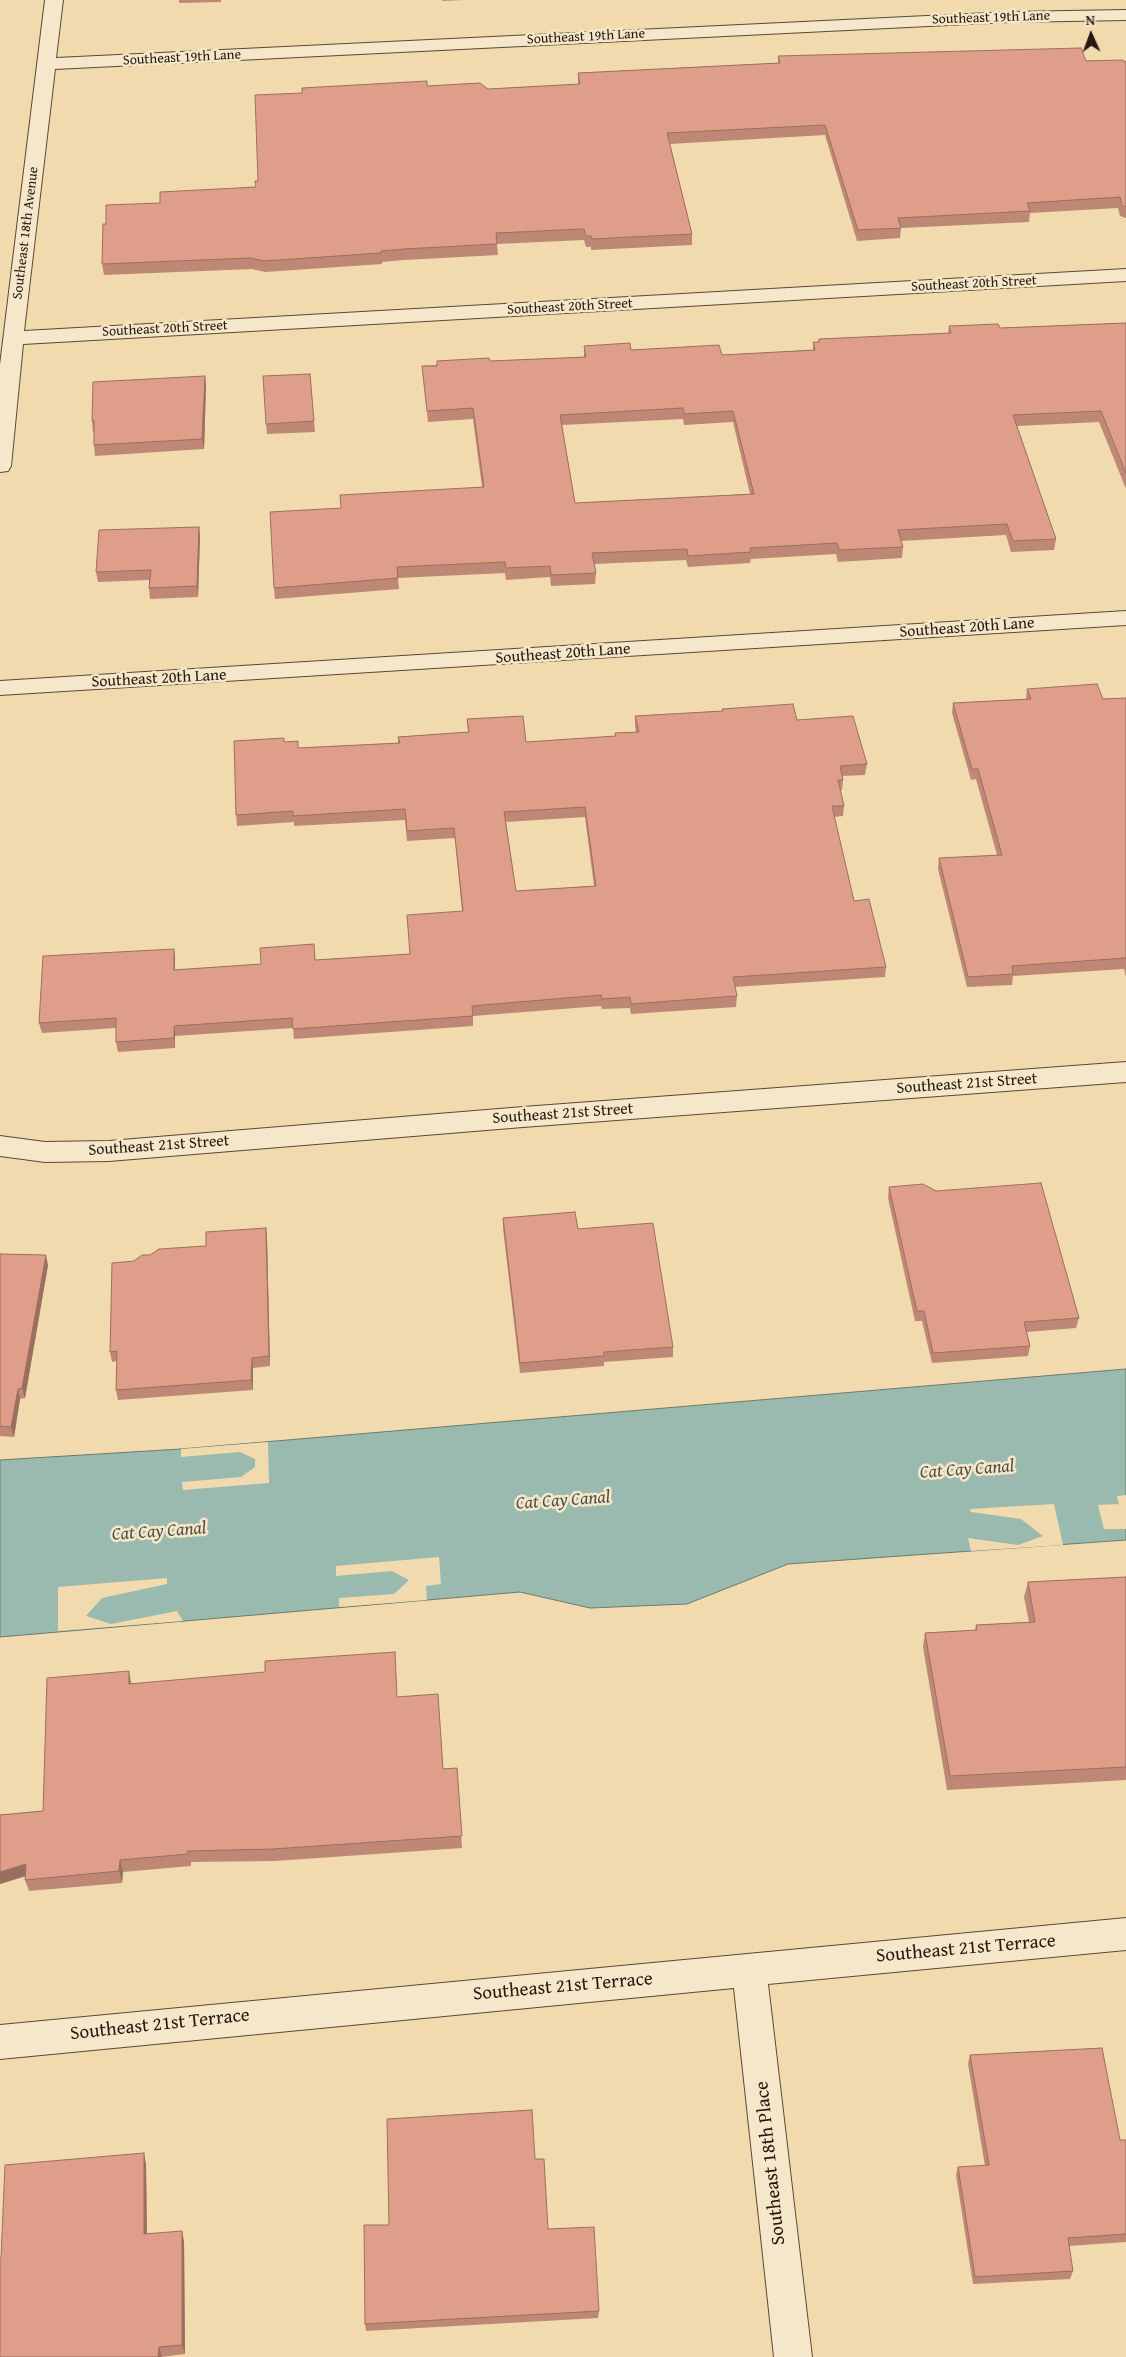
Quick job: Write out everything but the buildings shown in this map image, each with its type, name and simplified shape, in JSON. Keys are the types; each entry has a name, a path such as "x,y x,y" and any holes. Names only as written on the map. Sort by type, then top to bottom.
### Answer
{"street":[{"name":"Southeast 18th Avenue","path":"0,466 13,338 54,0"},
{"name":"Southeast 19th Lane","path":"47,64 1010,17 1126,15"},
{"name":"Southeast 20th Street","path":"13,338 1126,275"},
{"name":"Southeast 20th Lane","path":"0,688 1126,618"},
{"name":"Southeast 21st Street","path":"0,1146 19,1150 64,1153 109,1151 523,1117 1126,1072"},
{"name":"Southeast 21st Terrace","path":"0,2042 1126,1934"},
{"name":"Southeast 18th Place","path":"749,1970 793,2357"}],"water":[{"name":"Cat Cay Canal","path":"1126,1369 1126,1540 788,1564 687,1604 590,1608 520,1592 0,1637 0,1460 181,1449"}],"pier":[{"path":"268,1442 269,1483 183,1490 182,1482 241,1477 255,1467 255,1459 240,1452 181,1457 181,1449"},
{"path":"1126,1495 1126,1529 1104,1529 1098,1505 1119,1504 1117,1496"},
{"path":"1054,1504 1063,1545 971,1551 968,1538 1018,1545 1043,1536 1021,1519 971,1512 970,1509"},
{"path":"439,1557 441,1584 426,1586 427,1600 339,1607 339,1598 394,1594 409,1580 392,1571 336,1576 336,1566"},
{"path":"167,1578 167,1584 102,1598 86,1616 111,1624 177,1611 183,1621 58,1631 58,1587"}]}
